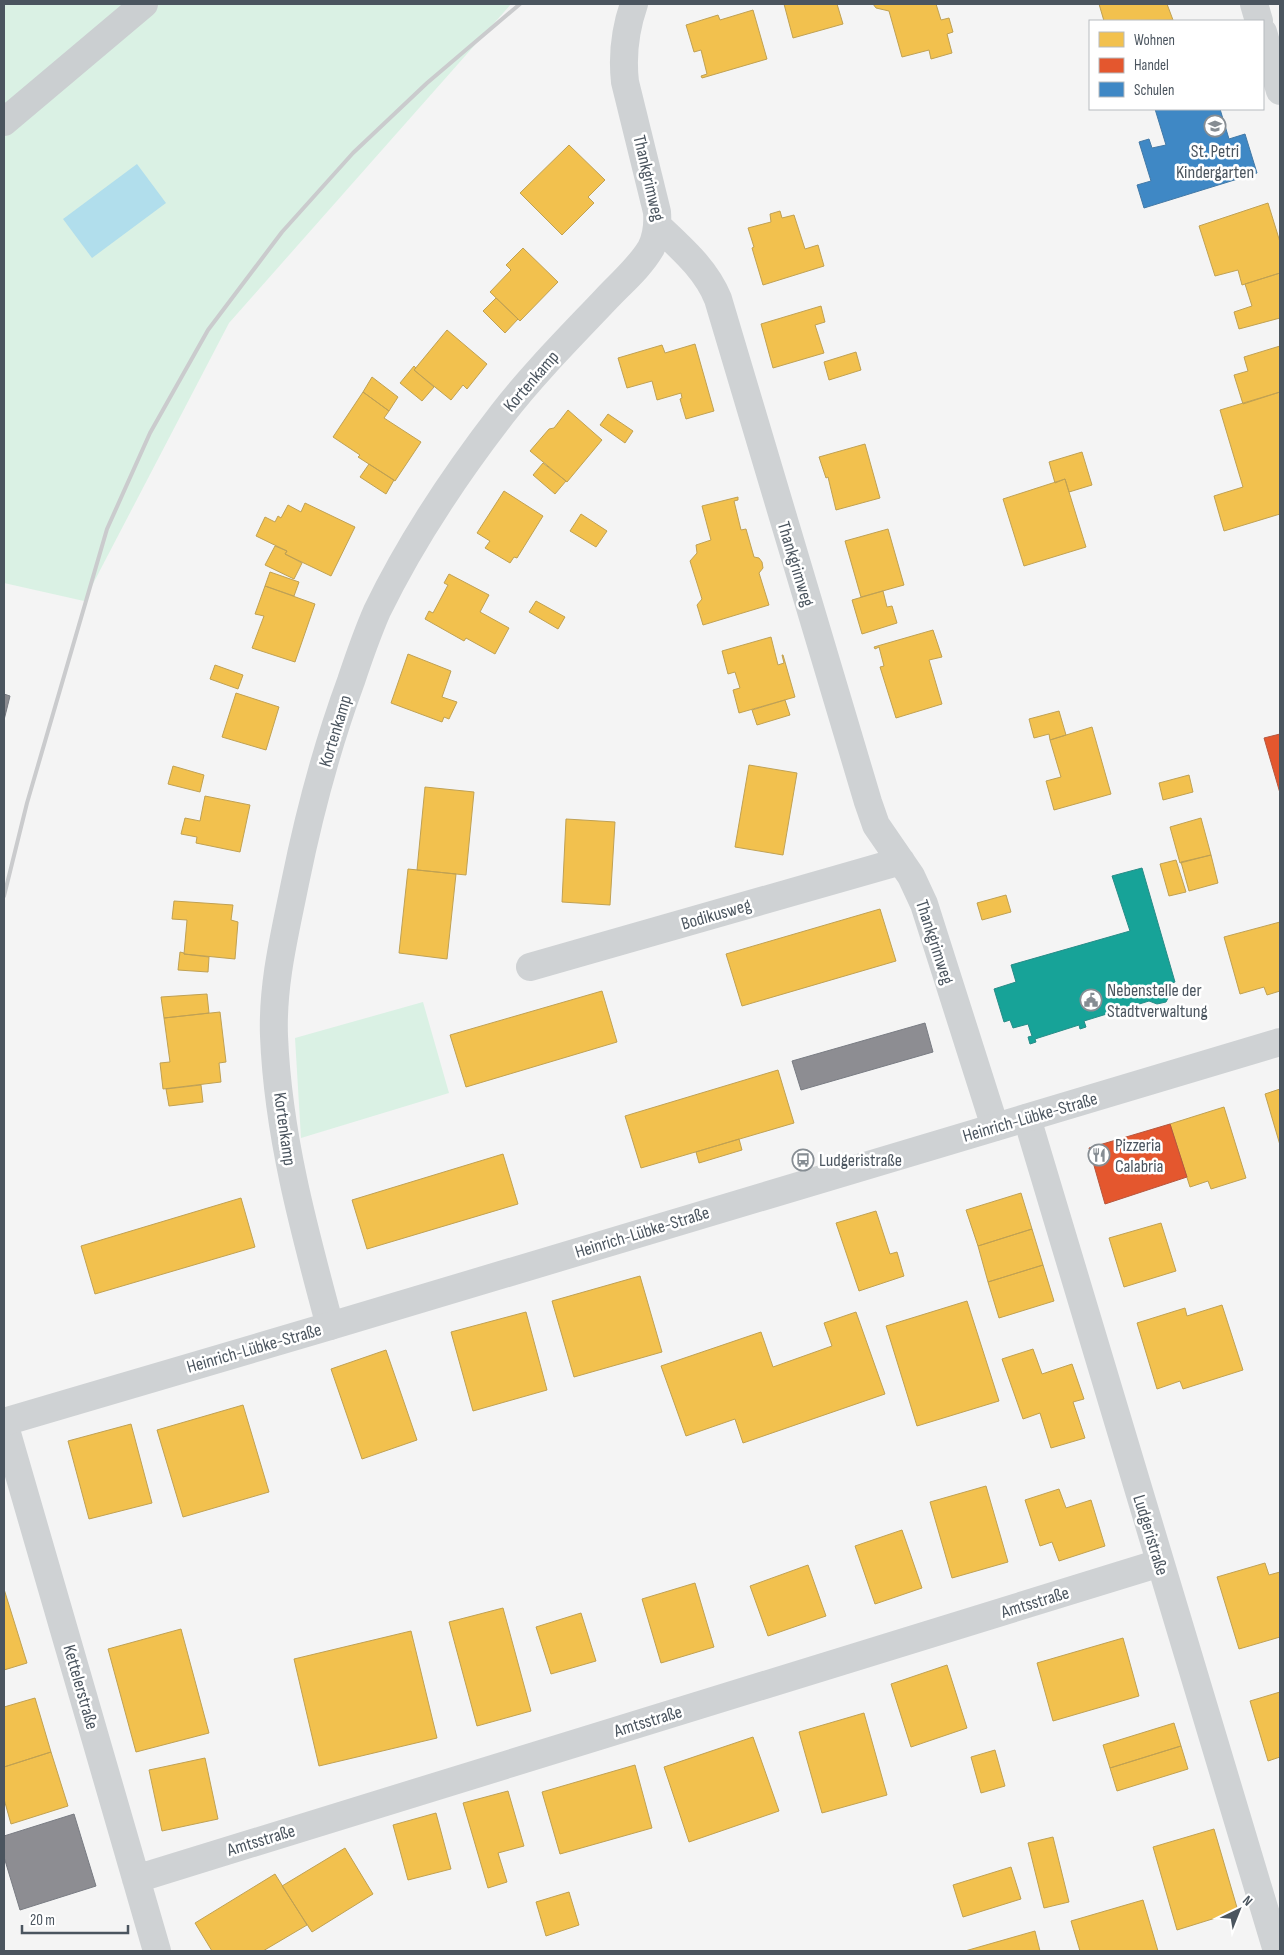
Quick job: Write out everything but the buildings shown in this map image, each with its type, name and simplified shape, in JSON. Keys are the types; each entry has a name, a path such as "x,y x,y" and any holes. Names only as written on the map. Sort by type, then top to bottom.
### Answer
{"main road":[{"path":"4,122 144,4"}],"street":[{"name":"Thankgrimweg","path":"634,4 626,31 623,66 625,82 653,193 658,226 705,274 718,299 790,546 868,802 876,824 918,889 924,904 995,1127"},
{"path":"1254,4 1259,20"},
{"path":"1264,35 1280,91"},
{"name":"Kortenkamp","path":"330,1326 305,1234 287,1156 274,1034 276,991 292,897 309,819 337,719 377,612 427,521 469,458 505,411 553,355 643,258 651,247 658,226"},
{"name":"Bodikusweg","path":"530,967 901,861"},
{"name":"Heinrich-Lübke-Straße","path":"4,1422 1280,1042"},
{"name":"Ludgeristraße","path":"1027,1118 1277,1951"},
{"name":"Kettelerstraße","path":"4,1422 157,1951"},
{"name":"Amtsstraße","path":"136,1879 1160,1563"}],"green space":[{"path":"4,4 511,4 229,323 84,601 4,583"},
{"path":"423,1002 449,1093 301,1138 295,1038"}],"water":[{"path":"137,164 166,203 92,258 63,219"}],"railway":[{"path":"4,896 27,803 107,529 150,433 208,330 282,232 353,153 427,83 520,4"}],"place":[{"name":"St. Petri Kindergarten","path":"1215,126"},
{"name":"Nebenstelle der Stadtverwaltung","path":"1091,1000"},
{"name":"Pizzeria Calabria","path":"1099,1155"},
{"name":"Ludgeristraße","path":"803,1160"}]}
